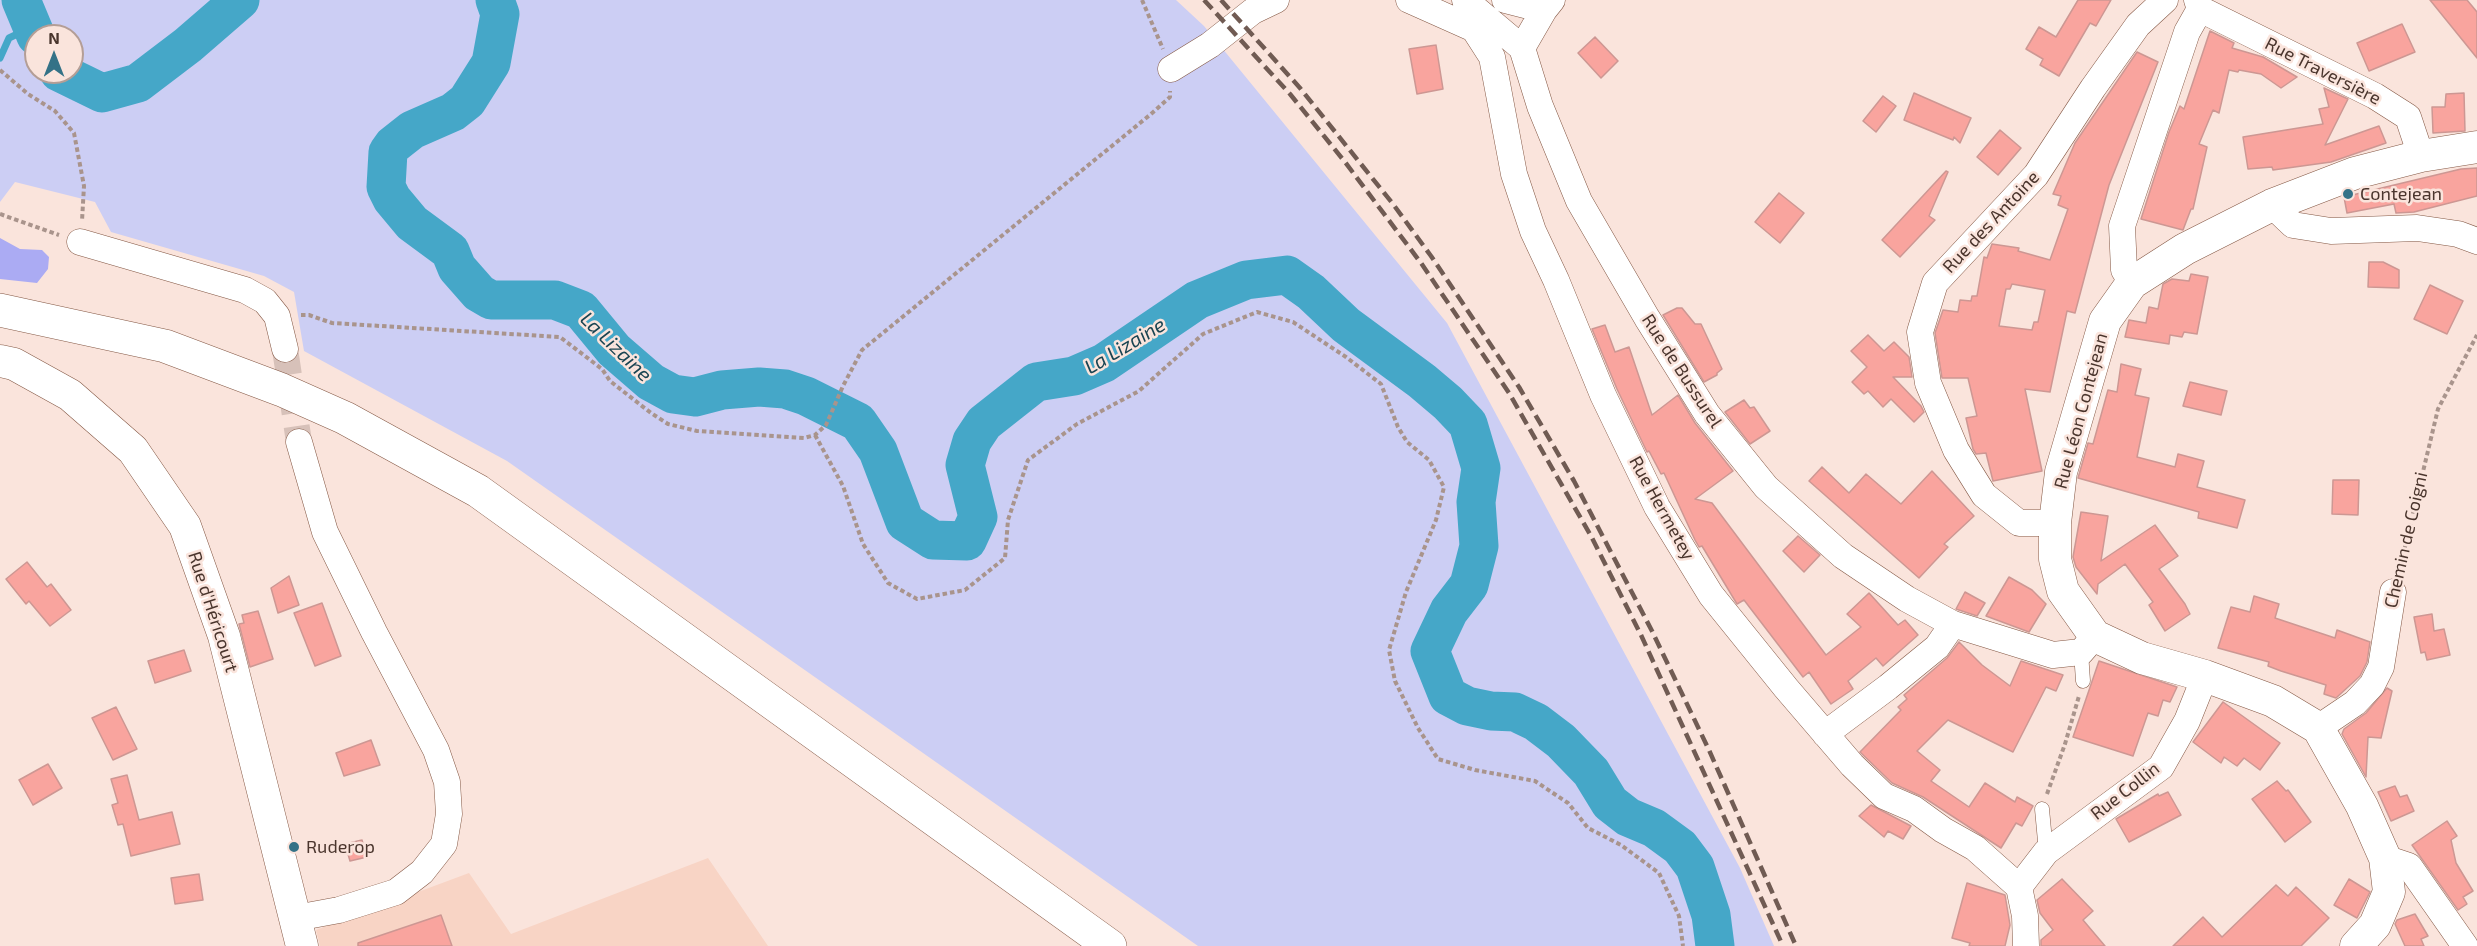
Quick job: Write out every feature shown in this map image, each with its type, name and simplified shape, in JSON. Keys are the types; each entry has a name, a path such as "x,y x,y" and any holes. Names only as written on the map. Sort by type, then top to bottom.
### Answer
{"main road":[{"path":"0,310 165,346 282,390 345,418 477,491 1110,946"}],"street":[{"path":"1171,69 1210,45 1253,11 1276,0"},
{"name":"Rue Hermetey","path":"1409,0 1474,29 1492,57 1514,174 1533,231 1556,280 1603,395 1657,507 1711,595 1825,734 1884,796 1914,809 1942,830 1974,848 2019,886"},
{"path":"1465,0 1522,48 1548,5 1505,0"},
{"name":"Rue des Antoine","path":"2055,523 2019,523 1984,495 1956,450 1928,383 1920,332 1935,283 2036,175 2138,25 2165,0"},
{"path":"2198,5 2122,226 2124,270 2132,283 2185,249 2272,205 2355,173 2421,156 2477,147"},
{"name":"Rue Traversière","path":"2198,5 2375,96 2408,117 2421,156"},
{"name":"Rue de Bussurel","path":"1522,48 1540,106 1579,201 1647,318 1707,414 1766,487 1843,556 1907,599 1953,624 2053,655 2088,644"},
{"path":"2272,205 2293,225 2331,231 2417,228 2458,234 2477,241"},
{"path":"80,242 245,290 265,301 277,316 285,349"},
{"name":"Rue Léon Contejean","path":"2132,283 2105,321 2061,472 2055,523 2055,559 2063,591 2088,644 2205,676 2272,701 2318,728"},
{"name":"Rue d'Héricourt","path":"0,361 14,364 70,395 133,450 185,526 224,636 299,932"},
{"path":"299,442 325,532 436,750 447,782 449,814 444,844 422,872 396,892 339,910 299,932"},
{"name":"Chemin de Coigni","path":"2318,728 2355,704 2372,685 2381,667 2393,592"},
{"path":"1825,734 1937,646 1953,624"},
{"name":"Rue Collin","path":"2019,886 2046,852 2161,767 2187,721 2205,676"},
{"path":"2318,728 2362,806 2385,858 2389,892 2376,926 2356,946"},
{"path":"2385,858 2409,866 2465,946"},
{"path":"2019,886 2025,916 2026,946"}],"lane":[{"path":"2083,681 2088,644"},
{"path":"2042,809 2046,852"}],"path":[{"path":"277,316 309,315 332,323 560,337 602,369 610,381 668,424 697,431 804,438 815,435 826,425 862,350 1170,97 1171,69 1142,0"},
{"path":"0,70 28,94 55,111 74,133 84,186 80,242 0,214"},
{"path":"815,435 843,486 863,544 888,583 917,599 965,590 1005,558 1008,520 1028,459 1077,424 1139,391 1203,334 1257,312 1293,322 1346,357 1381,384 1398,427 1407,442 1429,459 1444,487 1436,520 1406,592 1389,650 1395,681 1418,728 1438,759 1475,770 1535,781 1568,803 1588,828 1621,845 1659,873 1679,916 1683,946"},
{"name":"Chemin de Coigni","path":"2393,592 2438,409 2477,335"},
{"path":"2042,809 2065,744 2083,681"}],"shaded area":[{"path":"0,0 1176,0 1204,26 1447,323 1740,868 1774,946 1198,946 507,461 304,351 294,292 264,276 111,232 95,202 15,182 0,202"},
{"path":"0,238 20,249 42,250 49,257 48,269 37,283 0,279"},
{"path":"708,858 768,946 320,946 316,930 469,873 511,934"}],"building":[{"path":"2078,0 2111,0 2096,26 2090,23 2059,76 2040,65 2043,59 2026,49 2039,27 2056,37"},
{"path":"2430,0 2467,0 2477,12 2477,58"},
{"path":"2402,24 2415,52 2369,71 2357,43"},
{"path":"2210,31 2234,43 2232,48 2263,57 2297,77 2281,88 2261,74 2229,70 2219,113 2213,110 2199,144 2207,147 2193,209 2191,209 2183,230 2141,219 2169,132 2180,106 2184,109"},
{"path":"1595,37 1618,61 1601,78 1578,53"},
{"path":"1436,45 1443,89 1417,94 1409,49"},
{"path":"2137,52 2158,62 2109,185 2075,313 2067,311 2050,392 2025,389 2042,471 1993,481 1986,453 1976,454 1973,449 1966,418 1977,416 1968,378 1942,378 1935,333 1943,310 1958,312 1960,300 1971,301 1972,296 1977,296 1984,257 1987,258 1992,244 2019,248 2018,251 2050,260 2068,209 2058,205 2061,196 2053,194 2075,143","holes":["2012,284 2045,290 2038,322 2034,322 2032,330 1999,326 2006,289 2010,289"]},
{"path":"2324,88 2348,99 2325,145 2379,126 2386,143 2331,162 2273,170 2272,167 2248,169 2243,137 2323,124 2319,109 2329,107"},
{"path":"1914,93 1971,118 1960,143 1954,137 1953,140 1904,120"},
{"path":"2464,93 2465,131 2433,133 2432,107 2445,107 2446,94"},
{"path":"1883,96 1896,106 1876,132 1863,121"},
{"path":"2000,130 2021,148 1998,175 1977,157"},
{"path":"2477,168 2477,196 2414,212 2396,213 2394,204 2347,213 2344,197 2461,169"},
{"path":"1946,171 1948,172 1929,216 1935,220 1900,257 1882,240"},
{"path":"1779,193 1804,213 1780,243 1755,222"},
{"path":"2369,262 2383,262 2399,270 2399,288 2368,287"},
{"path":"2191,274 2208,277 2197,334 2184,332 2182,337 2170,335 2169,344 2125,337 2129,320 2146,323 2149,307 2158,309 2163,284 2172,279 2189,281"},
{"path":"2430,285 2463,301 2447,334 2414,319"},
{"path":"1682,308 1695,324 1701,324 1722,369 1717,375 1704,382 1663,315"},
{"path":"1605,325 1615,352 1629,347 1652,415 1678,395 1695,423 1733,471 1695,499 1712,503 1826,655 1861,627 1847,614 1869,593 1898,625 1905,620 1918,635 1883,666 1876,658 1848,681 1853,689 1831,704 1809,672 1803,677 1744,600 1737,604 1702,546 1699,547 1664,473 1661,474 1649,451 1647,452 1617,389 1592,329"},
{"path":"1868,335 1884,351 1894,342 1909,357 1912,377 1893,377 1924,412 1914,422 1891,399 1883,407 1868,391 1864,394 1852,382 1867,367 1851,351"},
{"path":"2121,364 2141,369 2135,395 2149,398 2137,457 2175,467 2178,454 2204,461 2197,487 2245,500 2237,528 2198,518 2199,512 2078,478 2088,443 2093,444 2108,390 2117,392"},
{"path":"2190,382 2227,391 2221,415 2183,406"},
{"path":"1744,400 1750,408 1754,407 1770,431 1750,444 1725,412"},
{"path":"1822,467 1849,493 1866,474 1901,504 1932,471 1974,516 1944,544 1948,547 1919,578 1809,481"},
{"path":"2333,480 2359,480 2358,515 2332,514"},
{"path":"2081,512 2108,516 2101,561 2155,525 2178,556 2159,569 2190,614 2165,631 2149,605 2153,602 2125,564 2098,584 2097,594 2076,567 2073,557"},
{"path":"1798,536 1820,555 1804,572 1783,551"},
{"path":"27,562 47,587 51,584 71,610 50,626 29,601 26,604 6,579"},
{"path":"289,576 299,605 278,613 271,588"},
{"path":"2009,577 2032,590 2046,604 2029,632 1986,616"},
{"path":"1965,592 1985,603 1977,616 1956,609"},
{"path":"2254,596 2279,604 2275,618 2335,638 2337,630 2370,642 2367,662 2360,676 2336,698 2324,694 2326,685 2268,666 2269,662 2218,648 2231,607 2250,612"},
{"path":"322,603 341,656 315,666 294,613"},
{"path":"258,611 273,659 250,667 239,624 244,623 242,615"},
{"path":"2432,614 2434,631 2444,629 2450,655 2427,660 2425,652 2421,653 2414,617"},
{"path":"1959,642 1982,665 2010,686 2021,661 2063,675 2056,691 2046,687 2013,752 1948,720 1917,751 1940,770 1931,781 1969,807 1985,783 2015,802 2017,797 2033,806 2022,826 2016,823 2001,848 1923,797 1892,783 1860,752 1901,710 1898,707 1907,699 1904,695 1947,658"},
{"path":"184,650 191,671 155,683 148,661"},
{"path":"2099,661 2177,687 2170,702 2163,700 2158,716 2148,713 2133,756 2073,737"},
{"path":"2387,688 2392,691 2381,738 2368,737 2366,777 2342,734 2344,729 2366,713"},
{"path":"2223,702 2280,743 2260,770 2244,758 2237,766 2224,757 2221,763 2193,742"},
{"path":"116,707 137,749 113,760 92,718"},
{"path":"371,740 380,765 344,776 336,753"},
{"path":"48,764 62,788 33,805 19,780"},
{"path":"127,775 139,820 172,812 180,844 131,856 123,824 118,825 112,805 118,803 111,779"},
{"path":"2277,781 2286,791 2288,790 2311,822 2285,842 2252,799"},
{"path":"2395,786 2400,797 2407,795 2414,811 2391,821 2378,792"},
{"path":"2168,792 2181,815 2129,842 2116,819 2158,794 2159,796"},
{"path":"1871,805 1911,826 1903,839 1888,831 1884,837 1859,816"},
{"path":"2447,821 2457,836 2451,840 2456,863 2473,891 2463,897 2467,904 2458,910 2412,845"},
{"path":"362,840 367,857 350,861 345,844"},
{"path":"199,874 203,900 175,904 171,878"},
{"path":"2062,879 2093,911 2083,920 2105,946 2041,946 2041,940 2053,930 2040,913 2037,900"},
{"path":"2349,879 2370,892 2357,918 2334,905"},
{"path":"1967,883 2005,895 2010,925 2005,946 1969,946 1970,943 1952,938"},
{"path":"2276,885 2288,896 2296,887 2329,918 2301,946 2173,946 2203,917 2222,937"},
{"path":"2415,914 2428,936 2421,939 2424,946 2405,946 2395,924 2397,920"},
{"path":"441,915 452,946 358,946 358,943"}],"waterway":[{"name":"La Lizaine","path":"21,0 31,24"},
{"name":"La Lizaine","path":"84,84 102,93 138,83 188,45 240,0"},
{"name":"La Lizaine","path":"495,0 500,14 491,63 467,101 453,112 412,130 393,145 388,152 386,187 392,199 412,223 450,251 457,268 479,293 491,300 555,300 581,310 614,350 651,382 673,394 695,397 722,390 759,387 785,389 806,396 858,422 878,451 905,522 933,540 967,541 978,517 965,465 972,441 984,423 1036,382 1074,376 1104,363 1197,300 1246,280 1287,275 1311,292 1346,325 1422,381 1468,424 1481,468 1476,502 1479,546 1469,585 1449,611 1430,651 1448,696 1467,706 1491,711 1515,712 1536,722 1561,741 1591,772 1610,803 1628,817 1654,828 1680,847 1695,867 1711,915 1715,946"},
{"path":"0,58 9,38 24,31"}],"tunnel":[{"path":"285,349 299,442"}],"railway":[{"path":"1204,0 1290,94 1345,162 1421,263 1509,393 1591,536 1641,635 1783,946"},
{"path":"1221,0 1300,88 1393,204 1431,256 1519,387 1574,481 1652,631 1709,750 1796,946"}],"place":[{"name":"Contejean","path":"2348,194"},
{"name":"Ruderop","path":"294,847"}]}
